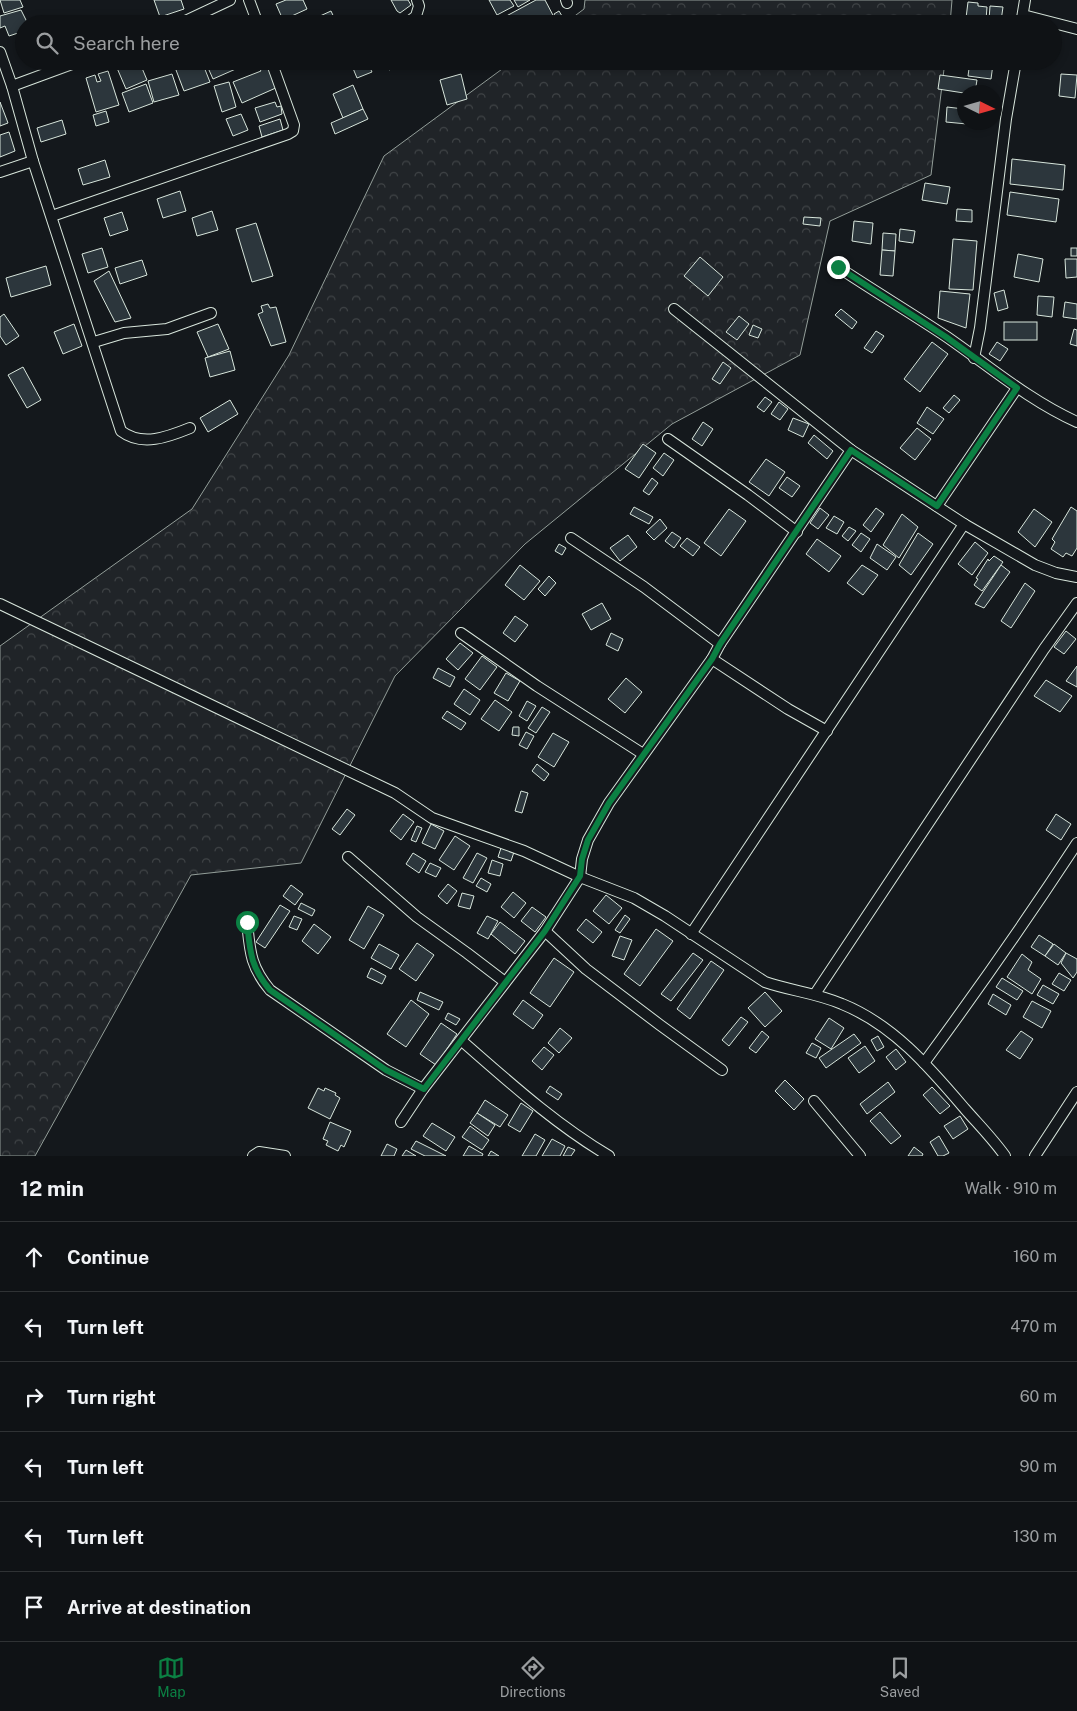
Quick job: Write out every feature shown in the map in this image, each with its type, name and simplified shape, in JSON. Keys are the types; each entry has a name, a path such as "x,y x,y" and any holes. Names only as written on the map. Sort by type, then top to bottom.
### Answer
{"street":[{"path":"198,15 230,0"},
{"path":"249,0 255,15"},
{"path":"416,15 419,6 417,0"},
{"path":"1023,15 1025,0"},
{"path":"1062,26 1077,29"},
{"path":"0,52 12,86 33,161 94,342 121,431 136,439 167,438 190,428"},
{"path":"12,86 56,70"},
{"path":"52,216 293,131 294,125 274,70"},
{"path":"974,358 980,328 1006,119 1014,70"},
{"path":"0,172 33,161"},
{"path":"838,267 946,337 1017,388 1077,422"},
{"path":"674,309 851,450 964,524 1035,565 1056,573 1077,577"},
{"path":"94,342 124,333 167,328 211,313"},
{"path":"937,506 1017,388"},
{"path":"668,439 797,532"},
{"path":"401,1122 424,1089 545,931 580,876 582,859 588,840 609,803 712,659 720,644 851,450"},
{"path":"691,934 964,524"},
{"path":"571,538 644,587 720,644"},
{"path":"815,994 1033,665 1077,603"},
{"path":"0,604 395,793 432,818 524,851 634,898 665,916 765,982 781,988 815,994 844,1004 884,1026 924,1063 1005,1156"},
{"path":"461,633 545,692 643,754"},
{"path":"712,659 788,709 827,731"},
{"path":"924,1063 1019,932 1077,843"},
{"path":"348,857 417,917 505,982"},
{"path":"247,922 250,956 260,977 270,990 386,1070 424,1089"},
{"path":"545,931 586,969 722,1070"},
{"path":"462,1041 536,1105 589,1144 609,1156"},
{"path":"1036,1156 1076,1098"},
{"path":"814,1100 860,1156"},
{"path":"254,1156 259,1152 285,1156"}],"green space":[{"path":"585,0 952,0 951,15 576,15 584,9"},
{"path":"501,70 944,70 931,175 830,221 800,355 672,424 525,544 395,676 301,863 191,875 35,1156 0,1156 0,646 192,509 289,355 384,156"}],"building":[{"path":"0,0 20,0 23,7 4,13"},
{"path":"154,0 181,0 184,9 166,15 159,15"},
{"path":"286,0 303,0 307,9 294,15 281,15 276,4"},
{"path":"391,0 408,0 411,5 400,13"},
{"path":"489,0 510,0 514,6 497,15"},
{"path":"514,0 530,0 518,7"},
{"path":"536,0 545,0 553,15 508,15"},
{"path":"968,2 978,3 978,6 987,7 986,15 966,15"},
{"path":"990,6 1003,7 1002,15 989,15"},
{"path":"21,10 24,15 15,15 15,34 9,36 5,26 0,28 0,16"},
{"path":"331,11 333,15 322,15"},
{"path":"559,11 561,15 555,15"},
{"path":"118,70 143,70 147,80 126,89"},
{"path":"176,70 205,70 210,82 184,91"},
{"path":"209,70 233,70 213,79"},
{"path":"271,70 278,87 242,103 233,82 261,71"},
{"path":"354,70 371,70 372,72 357,78"},
{"path":"969,70 992,70 991,79 968,76"},
{"path":"108,71 119,105 96,112 86,78 95,75 97,82 101,81 98,74"},
{"path":"172,74 179,95 154,102 148,81"},
{"path":"461,74 467,99 447,105 440,80"},
{"path":"1061,74 1077,75 1075,98 1059,96"},
{"path":"940,75 977,80 976,85 957,85 957,92 938,89"},
{"path":"229,82 236,107 222,112 214,86"},
{"path":"146,84 153,103 129,112 122,93"},
{"path":"353,85 363,109 343,118 333,94"},
{"path":"0,102 8,123 0,126"},
{"path":"275,102 277,107 281,106 282,114 260,122 255,108"},
{"path":"947,107 957,108 957,123 946,122"},
{"path":"363,109 368,119 335,134 331,123"},
{"path":"106,111 109,122 96,126 93,115"},
{"path":"241,114 248,130 233,136 226,119"},
{"path":"280,119 283,130 262,137 259,126"},
{"path":"62,120 66,134 41,142 37,128"},
{"path":"9,132 15,151 0,157 0,135"},
{"path":"1012,159 1065,165 1063,190 1010,184"},
{"path":"105,160 110,177 83,185 78,169"},
{"path":"925,183 950,187 947,204 922,200"},
{"path":"180,191 186,211 163,218 157,199"},
{"path":"1010,192 1059,199 1056,222 1007,215"},
{"path":"957,209 972,210 972,222 956,221"},
{"path":"212,211 218,230 197,236 192,218"},
{"path":"122,212 128,230 110,236 104,218"},
{"path":"804,217 821,218 820,226 803,224"},
{"path":"854,221 873,223 871,244 852,241"},
{"path":"256,223 273,276 252,282 236,229"},
{"path":"900,229 915,231 913,243 899,241"},
{"path":"883,233 896,234 895,251 882,250"},
{"path":"953,239 977,241 973,290 949,289"},
{"path":"102,248 108,267 88,273 82,254"},
{"path":"1071,248 1077,248 1077,256 1071,256"},
{"path":"882,250 895,251 893,276 880,275"},
{"path":"1018,254 1043,259 1039,282 1014,277"},
{"path":"700,257 723,277 708,296 684,276"},
{"path":"1065,259 1077,259 1077,277 1066,278"},
{"path":"142,260 147,275 120,284 115,268"},
{"path":"46,266 51,285 11,297 6,278"},
{"path":"109,271 131,318 115,322 94,281"},
{"path":"1004,290 1008,308 998,311 994,293"},
{"path":"940,291 970,294 966,328 938,318"},
{"path":"1038,296 1054,297 1052,317 1037,315"},
{"path":"1065,302 1077,304 1077,319 1063,317"},
{"path":"268,304 270,308 276,307 286,342 271,346 258,314 263,312 261,306"},
{"path":"841,309 857,322 852,329 835,315"},
{"path":"4,314 19,336 6,345 0,336 0,317"},
{"path":"739,316 749,324 737,340 726,332"},
{"path":"1004,322 1037,322 1037,340 1004,340"},
{"path":"74,324 82,346 63,354 54,332"},
{"path":"218,324 229,349 208,357 197,332"},
{"path":"753,325 762,329 758,338 749,335"},
{"path":"1074,329 1077,330 1077,346 1070,344"},
{"path":"876,331 884,336 872,353 864,348"},
{"path":"932,342 948,354 920,392 904,379"},
{"path":"997,342 1008,349 1000,361 989,354"},
{"path":"230,351 235,370 210,377 205,358"},
{"path":"723,362 731,368 720,384 712,379"},
{"path":"23,367 41,400 27,408 8,375"},
{"path":"954,395 960,400 949,413 943,408"},
{"path":"765,397 772,402 764,412 757,407"},
{"path":"230,400 238,414 208,432 200,418"},
{"path":"779,402 788,409 780,420 771,414"},
{"path":"927,407 944,419 933,434 917,423"},
{"path":"793,418 809,424 803,437 788,430"},
{"path":"703,422 713,429 702,446 692,439"},
{"path":"917,428 931,439 915,460 900,448"},
{"path":"814,435 833,451 827,459 808,443"},
{"path":"643,444 656,453 639,478 625,469"},
{"path":"664,453 674,460 663,476 653,468"},
{"path":"766,459 785,472 769,496 749,482"},
{"path":"787,477 800,486 792,497 779,488"},
{"path":"652,478 658,483 649,495 643,491"},
{"path":"634,507 653,517 649,524 630,514"},
{"path":"1071,507 1077,511 1077,548 1072,556 1066,553 1063,557 1051,549 1055,542 1052,539"},
{"path":"820,508 829,515 818,529 810,523"},
{"path":"876,508 884,514 871,532 863,525"},
{"path":"729,509 746,521 721,556 704,543"},
{"path":"1034,509 1052,522 1035,547 1018,532"},
{"path":"902,514 918,527 899,558 883,545"},
{"path":"834,516 844,522 837,534 826,528"},
{"path":"660,519 667,528 654,540 646,532"},
{"path":"849,527 856,531 848,541 842,536"},
{"path":"672,532 681,538 674,548 665,541"},
{"path":"861,533 870,539 861,552 852,545"},
{"path":"918,533 933,544 911,575 899,565"},
{"path":"628,535 637,547 620,561 610,548"},
{"path":"687,538 700,547 693,556 680,546"},
{"path":"817,539 841,556 829,572 806,554"},
{"path":"975,542 988,553 972,575 958,564"},
{"path":"559,544 566,548 562,555 555,551"},
{"path":"877,544 896,557 887,570 870,558"},
{"path":"994,556 1003,562 982,591 974,585 978,579 976,578 988,559 989,561"},
{"path":"520,565 540,581 524,600 505,585"},
{"path":"862,565 878,575 863,595 847,583"},
{"path":"1001,565 1010,572 984,608 975,604"},
{"path":"549,576 556,583 545,596 538,589"},
{"path":"1025,583 1035,591 1011,628 1001,621"},
{"path":"602,603 611,619 591,630 582,614"},
{"path":"515,616 528,625 515,642 503,633"},
{"path":"1066,631 1076,639 1064,654 1054,647"},
{"path":"611,633 623,639 618,651 606,645"},
{"path":"460,643 473,653 458,670 446,659"},
{"path":"482,656 497,667 480,690 465,679"},
{"path":"1077,666 1077,687 1066,681"},
{"path":"438,668 455,677 450,687 433,678"},
{"path":"506,673 520,681 508,701 494,693"},
{"path":"626,678 642,692 625,713 608,699"},
{"path":"1046,680 1072,696 1060,712 1034,696"},
{"path":"464,689 480,700 470,715 454,704"},
{"path":"495,700 512,712 499,731 481,719"},
{"path":"527,701 536,706 527,721 519,716"},
{"path":"542,707 550,712 536,733 528,728"},
{"path":"447,711 466,723 461,730 442,718"},
{"path":"513,727 519,727 519,736 512,735"},
{"path":"526,732 534,736 527,749 519,745"},
{"path":"553,733 569,742 554,767 538,757"},
{"path":"537,764 549,774 544,781 532,771"},
{"path":"521,791 528,793 522,813 515,811"},
{"path":"347,809 355,815 340,835 332,829"},
{"path":"403,814 414,822 401,840 390,831"},
{"path":"1056,814 1071,824 1061,840 1046,830"},
{"path":"431,824 444,831 435,849 422,843"},
{"path":"417,826 422,828 416,842 411,840"},
{"path":"455,836 470,846 454,870 439,860"},
{"path":"501,848 514,852 511,861 498,857"},
{"path":"413,853 426,861 419,873 406,864"},
{"path":"477,853 487,858 473,883 463,878"},
{"path":"492,860 503,864 500,876 488,873"},
{"path":"430,863 441,868 436,877 425,872"},
{"path":"481,878 491,884 487,892 476,886"},
{"path":"448,884 457,891 447,904 438,896"},
{"path":"291,885 303,894 295,905 283,896"},
{"path":"513,892 526,903 514,918 501,907"},
{"path":"462,893 474,896 470,909 458,906"},
{"path":"606,895 622,908 609,924 593,911"},
{"path":"301,903 315,910 312,916 298,909"},
{"path":"280,905 290,911 265,948 256,942"},
{"path":"368,906 384,915 364,949 349,940"},
{"path":"532,907 546,917 535,932 521,921"},
{"path":"625,915 630,919 620,933 615,930"},
{"path":"294,916 302,919 297,930 289,927"},
{"path":"487,916 498,921 488,939 477,933"},
{"path":"586,919 602,932 593,943 577,930"},
{"path":"500,922 525,941 515,954 491,934"},
{"path":"314,924 331,937 318,954 302,941"},
{"path":"656,929 673,941 640,986 624,974"},
{"path":"1039,935 1053,944 1045,956 1031,947"},
{"path":"620,936 632,940 624,960 612,956"},
{"path":"417,943 434,955 416,981 399,969"},
{"path":"379,944 399,955 391,969 371,958"},
{"path":"1054,944 1066,953 1058,965 1045,956"},
{"path":"693,953 703,960 671,1001 661,994"},
{"path":"1066,953 1077,959 1077,972 1073,978 1061,963"},
{"path":"1022,954 1032,962 1028,970 1041,979 1032,994 1007,977"},
{"path":"554,958 574,972 550,1007 530,993"},
{"path":"711,961 724,970 690,1019 677,1009"},
{"path":"371,968 386,976 382,984 367,977"},
{"path":"1059,973 1071,980 1064,991 1052,984"},
{"path":"1002,978 1023,991 1017,1000 996,987"},
{"path":"1043,985 1059,994 1053,1004 1037,995"},
{"path":"420,992 443,1002 439,1010 417,1000"},
{"path":"765,992 782,1011 765,1027 748,1008"},
{"path":"993,994 1011,1005 1006,1015 988,1004"},
{"path":"411,1000 429,1014 406,1047 387,1034"},
{"path":"523,1000 543,1015 533,1029 513,1014"},
{"path":"1032,1001 1051,1011 1042,1028 1023,1017"},
{"path":"448,1013 460,1019 456,1025 445,1019"},
{"path":"741,1017 748,1022 729,1046 722,1040"},
{"path":"829,1018 844,1028 831,1049 815,1039"},
{"path":"441,1023 457,1034 436,1065 420,1054"},
{"path":"560,1028 572,1038 559,1053 548,1043"},
{"path":"762,1031 769,1037 756,1053 749,1048"},
{"path":"1021,1031 1033,1039 1020,1059 1006,1050"},
{"path":"854,1034 861,1043 826,1068 819,1058"},
{"path":"878,1036 884,1047 877,1051 871,1040"},
{"path":"812,1043 821,1048 816,1058 806,1053"},
{"path":"865,1046 875,1061 859,1073 848,1058"},
{"path":"544,1047 554,1055 542,1070 532,1061"},
{"path":"896,1049 906,1062 896,1070 886,1057"},
{"path":"785,1080 804,1099 794,1110 775,1091"},
{"path":"888,1082 895,1092 867,1114 860,1104"},
{"path":"550,1086 562,1094 558,1100 546,1092"},
{"path":"932,1087 950,1106 940,1114 923,1095"},
{"path":"318,1088 324,1091 325,1088 336,1093 335,1095 340,1098 330,1119 308,1108"},
{"path":"485,1100 508,1115 500,1127 477,1113"},
{"path":"521,1103 533,1111 520,1132 508,1125"},
{"path":"880,1112 901,1136 891,1144 870,1121"},
{"path":"477,1113 495,1125 488,1136 470,1123"},
{"path":"960,1116 968,1129 953,1139 944,1126"},
{"path":"330,1122 351,1131 344,1147 341,1145 338,1151 326,1145 328,1141 323,1139"},
{"path":"432,1123 455,1137 446,1151 423,1136"},
{"path":"470,1126 489,1140 482,1150 462,1137"},
{"path":"535,1134 545,1140 536,1156 522,1156"},
{"path":"939,1136 949,1153 943,1156 938,1156 930,1142"},
{"path":"552,1139 565,1146 560,1156 542,1156"},
{"path":"416,1141 446,1156 425,1156 411,1149"},
{"path":"387,1144 397,1149 394,1156 381,1156"},
{"path":"469,1146 483,1154 482,1156 463,1156"},
{"path":"568,1147 575,1150 571,1156 563,1156"},
{"path":"914,1147 923,1154 922,1156 908,1156"},
{"path":"406,1150 416,1156 402,1156"},
{"path":"491,1151 499,1156 488,1156"}],"route":[{"path":"247,922 250,956 260,977 270,990 386,1070 424,1089 545,931 580,876 582,859 588,840 609,803 712,659 720,644 851,450 937,506 1017,388 946,337 838,267"}]}
